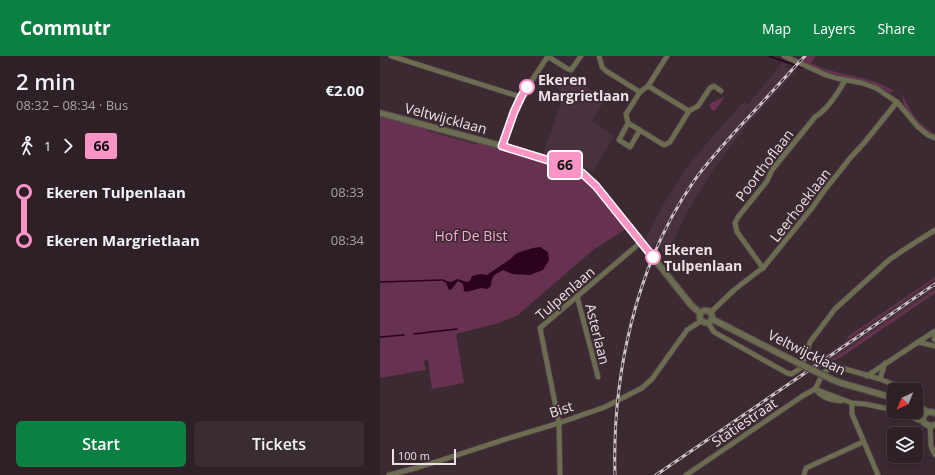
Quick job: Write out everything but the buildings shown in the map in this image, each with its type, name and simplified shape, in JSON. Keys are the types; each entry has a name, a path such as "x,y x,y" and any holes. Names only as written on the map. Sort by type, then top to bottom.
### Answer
{"street":[{"path":"391,56 521,97"},
{"path":"502,146 521,97 548,56 571,70 581,56"},
{"path":"599,56 602,67 606,71 640,92"},
{"path":"640,130 630,147 619,140 628,123 626,114 640,92 648,86 667,56"},
{"path":"784,56 817,71 876,88 897,102 918,127 935,138"},
{"name":"Poorthoflaan","path":"763,268 737,232 735,223 738,217 767,182 772,170 815,117 822,112 845,80"},
{"path":"648,86 689,111"},
{"path":"628,123 664,145 670,142 689,111 698,106 710,88 714,86 721,91"},
{"name":"Leerhoeklaan","path":"711,312 734,290 763,268 851,157 897,102"},
{"name":"Veltwijcklaan","path":"380,113 502,146 570,167 582,173 596,186 691,305 700,313"},
{"name":"Veltwijcklaan","path":"710,321 710,326 714,332 791,374 801,368 810,342 835,309 889,260 905,248 935,230"},
{"name":"Tulpenlaan","path":"559,423 540,328 641,242"},
{"name":"Asterlaan","path":"577,296 598,377"},
{"path":"703,310 711,312 713,315 710,321 704,323 701,321 700,313 703,310"},
{"name":"Bist","path":"389,475 416,468 559,423 605,407 642,388 652,379 687,330 701,321"},
{"name":"Veltwijcklaan","path":"710,321 831,379 887,396"},
{"path":"867,376 935,331"},
{"path":"935,336 935,340"},
{"path":"918,342 935,346"},
{"path":"880,379 885,363"},
{"path":"887,409 828,399 819,394 815,389 824,372 830,367 835,366 890,383"},
{"name":"Statiestraat","path":"686,475 815,389"},
{"path":"852,403 852,414 878,475"},
{"path":"925,416 931,412 935,414"},
{"path":"923,414 925,416 926,425 932,426 932,446 935,454"},
{"path":"559,423 560,475"},
{"path":"804,475 806,468 863,442"},
{"path":"416,468 416,475"}],"shaded area":[{"path":"782,62 787,64 785,67 795,72 746,126 715,167 686,214 666,256 655,242 652,248 646,240 648,234 663,205 686,168 739,107 744,102 748,104"},
{"path":"564,72 605,99 592,121 614,136 593,171 543,154 561,103 556,99 561,91 556,87"},
{"path":"540,247 548,252 549,260 543,270 530,275 512,274 503,270 494,276 491,286 487,289 481,288 466,292 464,291 463,284 458,281 452,289 449,290 446,283 441,280 451,282 457,279 467,282 470,281 472,276 480,274 487,275 517,253"},
{"path":"935,279 935,290 820,369 811,364 817,359 818,360"}],"green space":[{"path":"807,56 816,56 811,63 818,66 875,82 895,91 889,92 869,82 831,74 802,61"},
{"path":"902,93 907,105 919,122 935,134 935,136 918,124 908,112"},
{"path":"723,97 724,98 715,111 711,110 709,104"},
{"name":"Hof De Bist","path":"380,116 475,144 481,143 544,162 549,165 570,170 587,182 626,229 593,250 518,315 499,323 456,334 464,383 432,389 428,360 423,361 425,370 380,378"},
{"path":"935,277 935,279 848,339 847,337"},
{"path":"935,290 935,293 840,358 828,362"}],"waterway":[{"path":"769,56 803,68"},
{"path":"380,282 441,280"},
{"path":"414,334 457,329"},
{"path":"380,337 404,335"}],"railway":[{"path":"615,475 615,437 623,360 643,284 657,248 674,213 700,173 730,137 805,56"},
{"path":"656,475 935,284"}],"bus line":[{"name":"66","path":"527,87 514,112 502,146 570,167 582,173 596,186 653,257"}],"place":[{"name":"Ekeren Margrietlaan","path":"527,87"},
{"name":"Ekeren Tulpenlaan","path":"653,257"}]}
